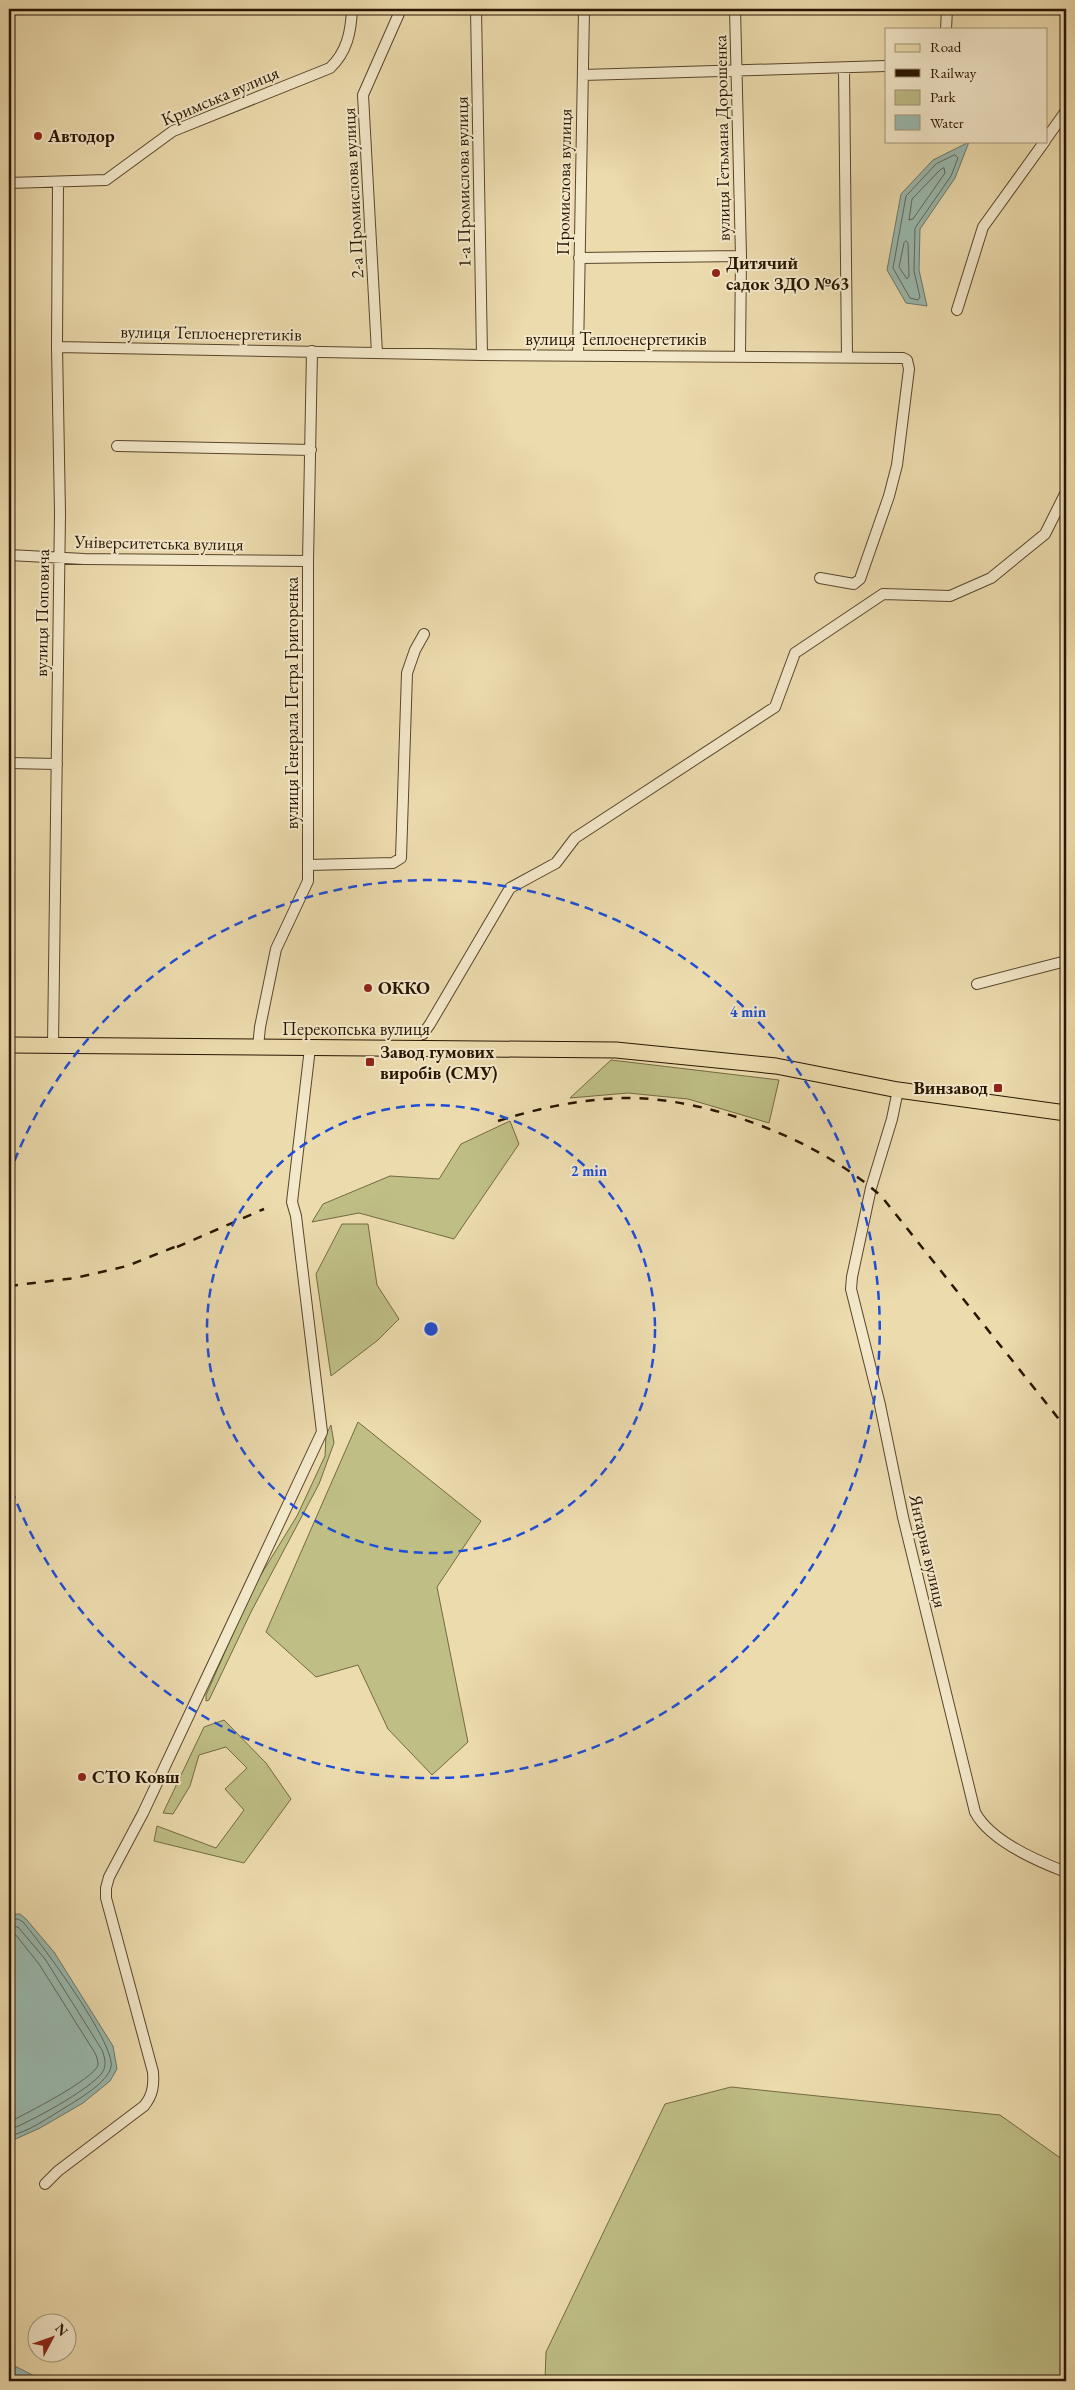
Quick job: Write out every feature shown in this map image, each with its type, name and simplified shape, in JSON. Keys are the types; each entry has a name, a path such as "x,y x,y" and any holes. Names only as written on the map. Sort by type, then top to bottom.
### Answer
{"main road":[{"name":"Перекопська вулиця","path":"9,1045 616,1050 785,1067 898,1090 1066,1113"}],"street":[{"name":"Кримська вулиця","path":"9,183 106,180 173,131 330,68 341,57 348,41 352,9"},
{"name":"2-а Промислова вулиця","path":"377,353 364,95 401,9"},
{"name":"1-а Промислова вулиця","path":"476,9 482,355"},
{"name":"Промислова вулиця","path":"578,355 584,9"},
{"name":"вулиця Гетьмана Дорошенка","path":"735,9 741,256 740,356"},
{"path":"946,28 947,9"},
{"path":"583,75 885,66"},
{"path":"844,68 846,357"},
{"path":"1048,137 1066,111"},
{"path":"957,310 983,227 1045,142"},
{"name":"вулиця Поповича","path":"53,1045 60,464 57,347 58,182"},
{"path":"579,258 741,256"},
{"name":"вулиця Теплоенергетиків","path":"57,347 482,355 897,356 907,360 909,369 897,465 889,496 860,579 854,584 820,578"},
{"name":"вулиця Генерала Петра Григоренка","path":"258,1047 260,1027 276,949 306,886 308,865 308,561 312,351"},
{"path":"117,446 310,450"},
{"path":"422,1034 430,1024 510,888 556,863 575,838 775,707 795,653 884,594 950,596 991,578 1045,534 1066,492"},
{"name":"Університетська вулиця","path":"9,555 84,559 308,561"},
{"path":"308,865 393,863 401,858 407,673 415,650 424,634"},
{"path":"9,763 57,764"},
{"path":"977,984 1066,961"},
{"path":"45,2184 58,2171 144,2106 150,2098 154,2084 153,2072 106,1898 106,1888 109,1877 143,1813 322,1432 296,1216 292,1202 310,1048"},
{"name":"Янтарна вулиця","path":"898,1090 892,1119 871,1188 852,1277 851,1290 880,1405 903,1517 974,1812 984,1826 1005,1842 1044,1864 1066,1872"}],"green space":[{"path":"611,1060 779,1080 769,1123 688,1099 628,1093 570,1098"},
{"path":"510,1121 519,1144 454,1239 359,1213 312,1222 323,1204 390,1176 439,1179 461,1144"},
{"path":"342,1224 368,1224 377,1285 399,1319 378,1340 331,1376 316,1274"},
{"path":"358,1422 481,1521 437,1587 468,1742 432,1775 388,1729 358,1665 316,1677 266,1632"},
{"path":"331,1425 334,1443 319,1484 251,1612 209,1700 206,1701 206,1695 254,1586 297,1516 325,1456 326,1435"},
{"path":"224,1720 266,1763 291,1799 244,1863 154,1841 157,1826 216,1848 244,1810 225,1789 247,1768 226,1747 199,1755 190,1786 173,1814 163,1813 204,1727"},
{"path":"731,2087 1000,2115 1066,2162 1066,2381 545,2381 546,2352 665,2104"}],"water":[{"path":"969,142 955,178 920,229 919,270 927,306 906,303 887,270 901,194 933,160"},
{"path":"11,1914 20,1914 26,1919 54,1952 113,2046 117,2069 110,2081 83,2103 40,2128 9,2142 9,1916"},
{"path":"9,2363 44,2381 9,2381"}],"railway":[{"path":"498,1121 545,1108 576,1102 624,1098 657,1100 691,1105 726,1114 795,1140 827,1157 857,1176 882,1197 1066,1428"},
{"path":"177,1247 264,1209"},
{"path":"9,1286 75,1278 127,1266 182,1244"}],"place":[{"name":"Автодор","path":"38,136"},
{"name":"Дитячий садок ЗДО №63","path":"716,273"},
{"name":"ОККО","path":"368,988"},
{"name":"Завод гумових виробів (СМУ)","path":"370,1062"},
{"name":"Винзавод","path":"998,1088"},
{"name":"СТО Ковш","path":"82,1777"}]}
